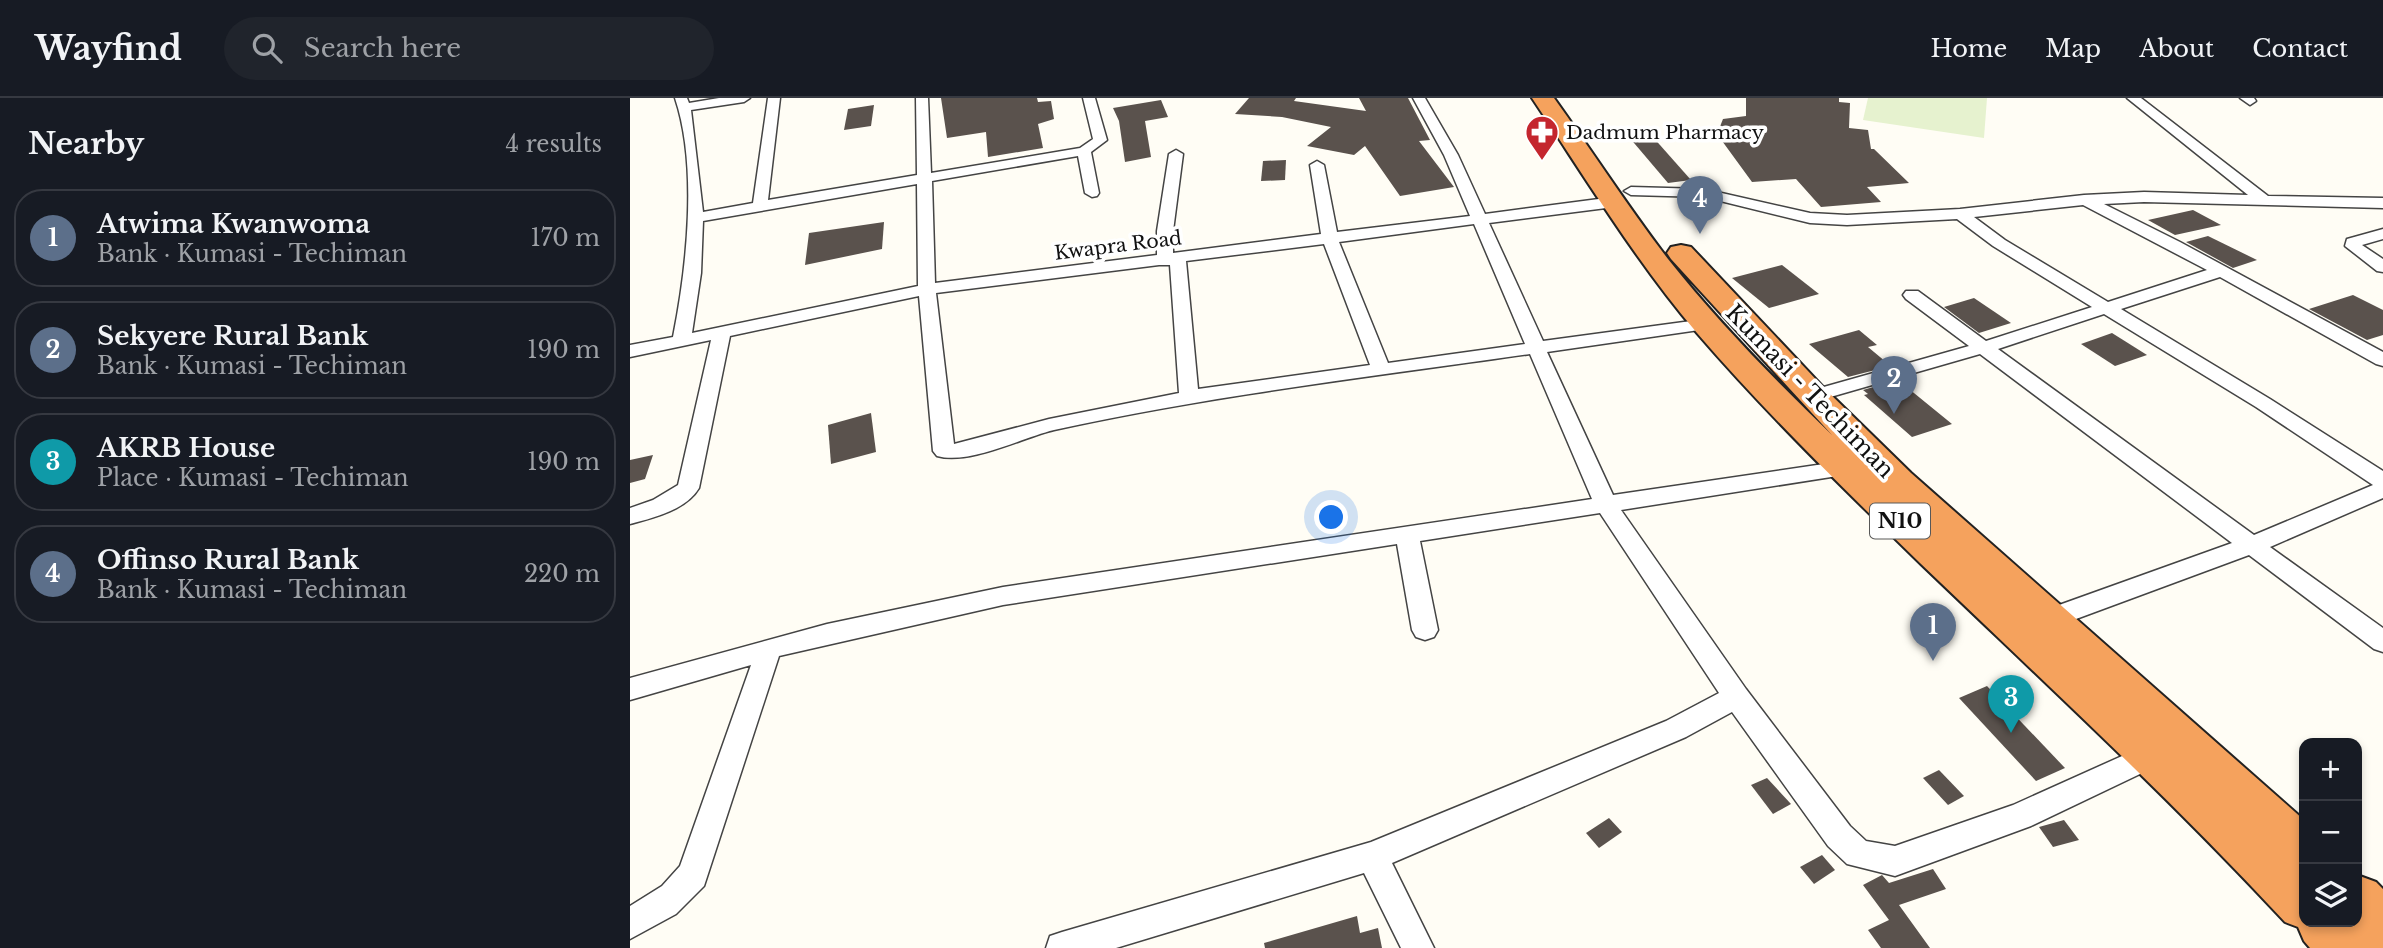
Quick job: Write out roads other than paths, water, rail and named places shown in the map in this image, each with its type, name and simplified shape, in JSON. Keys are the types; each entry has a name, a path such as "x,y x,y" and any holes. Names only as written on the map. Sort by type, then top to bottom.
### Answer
{"highway":[{"name":"N10","path":"1543,98 1623,197 1706,324 1761,385 1844,468 2012,627 2240,837 2299,898"},
{"name":"Kumasi - Techiman","path":"1565,98 1623,197 1898,482 2299,848"},
{"path":"2362,906 2383,927"},
{"path":"2328,927 2349,948"}],"street":[{"path":"681,340 692,279 698,217 683,103 744,98"},
{"path":"760,207 774,98"},
{"path":"922,98 927,289 944,452 964,450 1089,416 1189,397 1706,324"},
{"path":"698,217 1084,151 1100,140 1089,98"},
{"path":"1419,98 1451,155 1606,505 1735,696 1839,836 1858,854 1895,861 2020,816 2151,755"},
{"path":"2133,98 2264,200"},
{"path":"1084,151 1092,193"},
{"path":"1176,154 1165,231 1172,260 1189,397"},
{"path":"1317,165 1331,238 1381,371"},
{"name":"Kwapra Road","path":"630,351 927,289 1172,260 1623,197 1704,193 1810,218 1847,220 1960,214 2084,200 2144,197 2383,203"},
{"path":"2084,200 2383,360"},
{"path":"2341,202 2375,227 2353,242 2353,246 2383,267"},
{"path":"1960,214 1999,243 2263,403 2383,481"},
{"path":"1814,396 1985,347 2221,271"},
{"path":"1912,295 2383,642"},
{"path":"630,516 661,507 688,488 722,331"},
{"path":"630,689 691,675 769,649 1003,596 1844,468"},
{"path":"2012,627 2049,620 2252,545 2383,489"},
{"path":"1407,536 1425,630"},
{"path":"630,923 662,908 680,892 693,875 769,649"},
{"path":"1072,946 1372,856 1676,729 1735,696"},
{"path":"1372,856 1418,948"}],"place":[{"name":"Dadmum Pharmacy","path":"1542,162"},
{"name":"Offinso Rural Bank","path":"1700,234"},
{"name":"Sekyere Rural Bank","path":"1894,414"},
{"name":"Atwima Kwanwoma","path":"1933,661"},
{"name":"AKRB House","path":"2011,733"}]}
